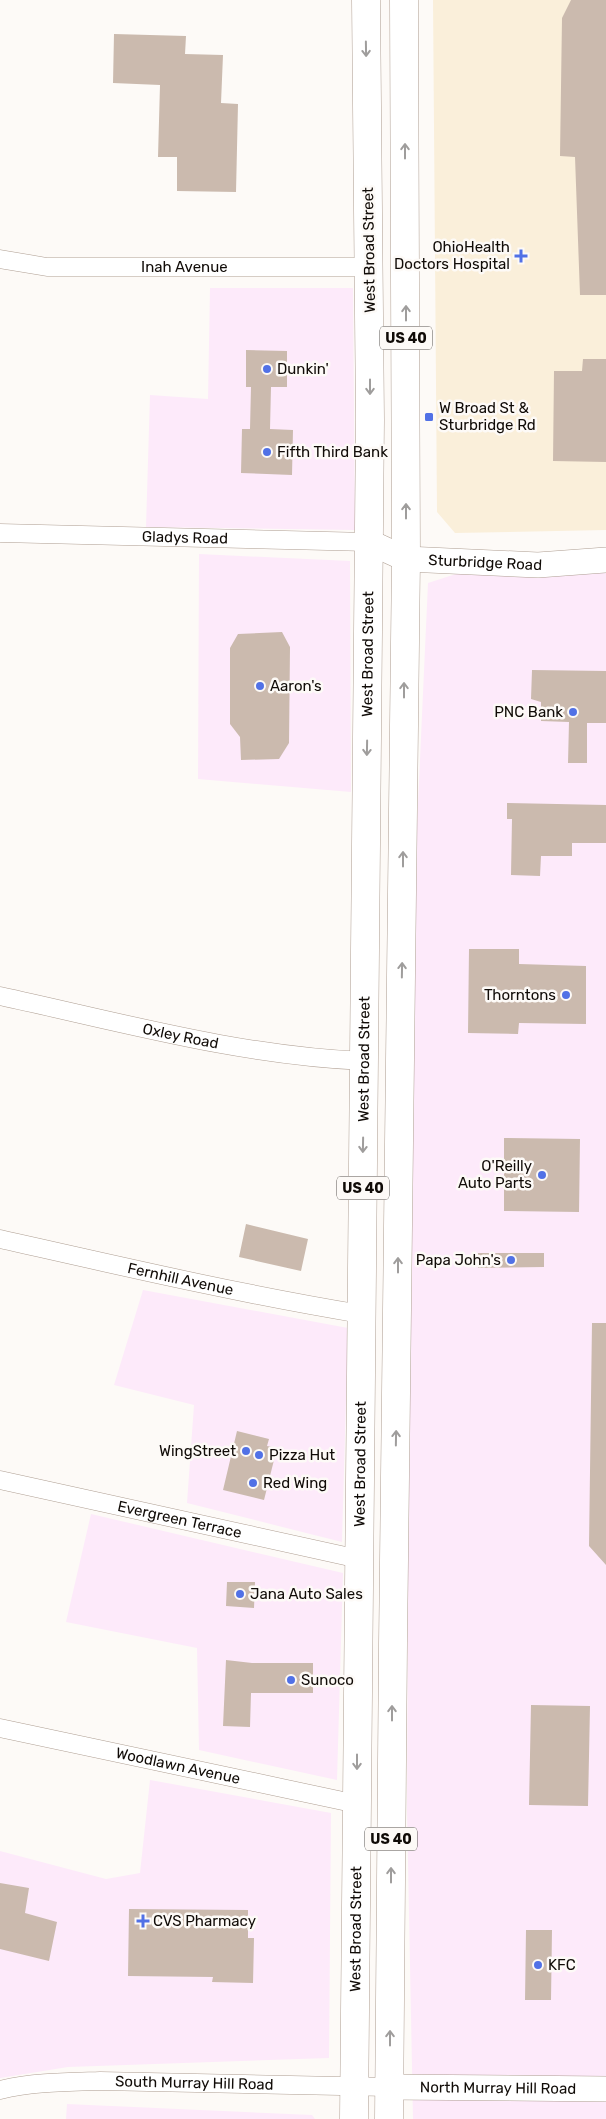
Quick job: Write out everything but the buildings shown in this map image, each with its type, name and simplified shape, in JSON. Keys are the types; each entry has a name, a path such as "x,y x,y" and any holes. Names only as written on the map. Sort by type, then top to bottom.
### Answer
{"main road":[{"name":"West Broad Street","path":"354,2119 369,542 369,267 366,0"},
{"name":"US 40","path":"389,2119 406,559 404,0"},
{"path":"366,799 378,843 378,944 384,990 385,1068 390,1080 400,1089"},
{"path":"361,1314 372,1330 377,1346 379,1365 378,1560 394,1592"}],"street":[{"name":"Inah Avenue","path":"0,259 47,267 369,267"},
{"name":"Gladys Road","path":"0,534 369,542"},
{"name":"Sturbridge Road","path":"369,542 406,559 538,565 606,560"},
{"name":"Oxley Road","path":"0,996 209,1041 318,1060 364,1061"},
{"name":"Fernhill Avenue","path":"0,1239 176,1278 361,1314"},
{"name":"Evergreen Terrace","path":"0,1480 359,1559"},
{"name":"Woodlawn Avenue","path":"0,1728 357,1804"},
{"name":"South Murray Hill Road","path":"0,2090 52,2082 90,2081 389,2087"},
{"name":"North Murray Hill Road","path":"389,2087 606,2089"}],"shaded area":[{"name":"OhioHealth Doctors Hospital","path":"433,0 606,0 606,530 455,533 437,512"},
{"path":"210,288 353,288 355,530 146,527 150,395 208,399"},
{"path":"199,554 350,561 351,792 198,779"},
{"path":"606,560 606,2119 413,2119 407,1811 408,1574 417,826 428,583 490,563"},
{"path":"143,1290 348,1328 342,1542 187,1503 194,1405 114,1385"},
{"path":"91,1514 343,1573 337,1780 199,1750 197,1648 66,1622"},
{"path":"150,1780 331,1813 329,2058 68,2067 0,2078 0,1851 106,1879 140,1873"},
{"path":"67,2104 312,2115 315,2119 66,2119"}],"place":[{"name":"OhioHealth Doctors Hospital","path":"521,256"},
{"name":"Dunkin'","path":"267,369"},
{"name":"W Broad St & Sturbridge Rd","path":"429,417"},
{"name":"Fifth Third Bank","path":"267,452"},
{"name":"Aaron's","path":"260,686"},
{"name":"PNC Bank","path":"573,712"},
{"name":"Thorntons","path":"566,995"},
{"name":"O'Reilly Auto Parts","path":"542,1175"},
{"name":"Papa John's","path":"511,1260"},
{"name":"WingStreet","path":"246,1451"},
{"name":"Pizza Hut","path":"259,1455"},
{"name":"Red Wing","path":"253,1483"},
{"name":"Jana Auto Sales","path":"240,1594"},
{"name":"Sunoco","path":"291,1680"},
{"name":"CVS Pharmacy","path":"143,1921"},
{"name":"KFC","path":"538,1965"}]}
